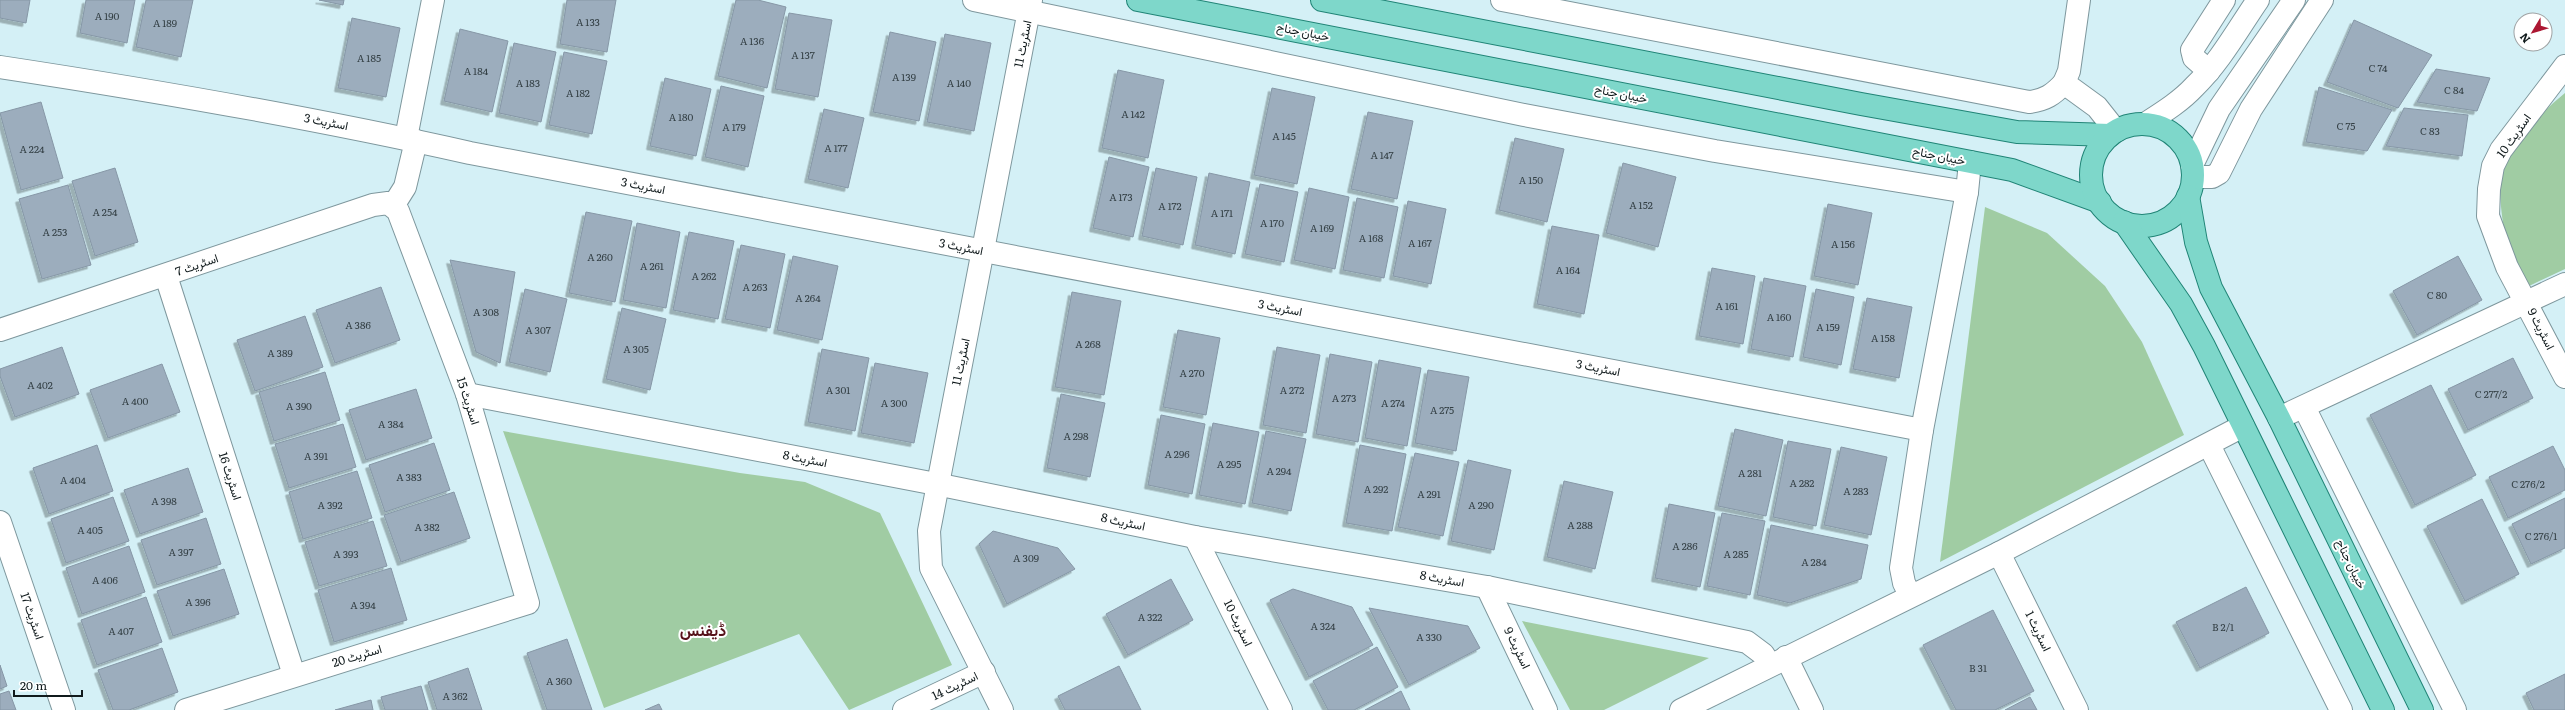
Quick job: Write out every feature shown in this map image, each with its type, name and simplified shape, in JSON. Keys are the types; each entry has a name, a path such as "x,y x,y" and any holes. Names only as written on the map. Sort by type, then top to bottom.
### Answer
{"main road":[{"name":"خیبان جناح","path":"1138,0 1970,162 2029,175 2100,202"},
{"path":"1322,0 1861,104 2017,132 2113,133 2130,126 2145,124 2158,126 2170,132 2184,147 2191,179 2177,211 2161,222 2137,225 2124,222 2110,214 2100,202 2092,179 2092,166 2095,155 2113,133"},
{"name":"خیبان جناح","path":"2191,179 2196,242 2211,288 2279,418 2422,710"},
{"path":"2124,222 2181,304 2383,710"}],"street":[{"path":"393,206 405,187 433,0"},
{"path":"974,0 1030,6 1540,118 1715,151 1967,192"},
{"path":"1502,0 2029,102 2043,100 2055,94 2064,83 2068,71 2079,0"},
{"path":"2209,71 2194,58 2192,50 2224,0"},
{"path":"2145,124 2180,100 2209,71 2258,0"},
{"path":"2294,0 2220,109 2191,179 2212,177 2219,173 2251,109 2322,0"},
{"name":"اسٹریٹ 11","path":"1002,710 931,568 929,531 936,484 984,251 1030,6"},
{"name":"اسٹریٹ 10","path":"2528,303 2507,268 2496,240 2488,216 2488,190 2494,166 2501,150 2565,66"},
{"name":"اسٹریٹ 3","path":"0,67 196,97 984,251 1922,430"},
{"path":"2064,83 2097,107 2113,133"},
{"path":"1910,595 1904,583 1901,568 1922,430 1967,192 1970,162"},
{"name":"اسٹریٹ 7","path":"0,330 166,276 373,205 388,203 393,206"},
{"name":"اسٹریٹ 15","path":"393,206 403,221 467,394 528,603"},
{"name":"اسٹریٹ 16","path":"166,276 294,676"},
{"path":"2279,418 2528,303 2565,284"},
{"name":"اسٹریٹ 9","path":"2528,303 2565,377"},
{"name":"اسٹریٹ 8","path":"467,394 936,484 1195,537 1487,587 1747,642 1763,654 1778,661 1812,710"},
{"path":"2304,407 2455,710"},
{"path":"1680,710 1910,595 1999,553 2243,426"},
{"path":"2209,445 2341,710"},
{"name":"اسٹریٹ 17","path":"0,522 64,710"},
{"name":"اسٹریٹ 10","path":"1195,537 1281,710"},
{"name":"اسٹریٹ 1","path":"1999,553 2077,710"},
{"name":"اسٹریٹ 9","path":"1487,587 1546,710"},
{"name":"اسٹریٹ 20","path":"186,710 528,603"},
{"name":"اسٹریٹ 14","path":"904,710 984,672"}],"green space":[{"path":"2565,93 2565,269 2529,286 2515,266 2506,240 2500,196 2502,169 2510,150 2516,141"},
{"path":"1985,207 2047,233 2105,286 2142,342 2184,435 1940,562"},
{"path":"503,431 740,473 805,482 880,513 952,665 849,710 799,634 604,708"},
{"path":"1522,621 1709,658 1604,710 1570,710"}],"building":[{"path":"0,0 30,0 26,23 0,18"},
{"path":"86,0 135,0 127,43 80,33"},
{"path":"146,0 193,0 181,57 136,47"},
{"path":"319,0 344,0 343,5"},
{"path":"567,0 616,0 607,52 560,44"},
{"path":"736,0 758,0 786,7 767,88 718,76"},
{"path":"789,13 832,20 818,97 775,89"},
{"path":"352,18 400,28 386,97 338,88"},
{"path":"2354,20 2432,55 2398,108 2327,82"},
{"path":"460,29 508,41 492,112 444,101"},
{"path":"890,32 936,42 919,121 873,112"},
{"path":"945,34 991,43 974,131 927,122"},
{"path":"514,43 556,52 541,122 499,113"},
{"path":"564,52 607,61 592,134 549,125"},
{"path":"2436,69 2490,78 2477,111 2417,102"},
{"path":"1118,70 1164,80 1148,158 1102,148"},
{"path":"665,78 711,89 696,156 650,146"},
{"path":"721,86 764,96 748,167 705,157"},
{"path":"2319,87 2392,110 2367,151 2306,142"},
{"path":"1272,88 1315,97 1297,184 1254,175"},
{"path":"41,102 63,178 21,190 0,113"},
{"path":"2404,108 2468,115 2462,156 2386,146"},
{"path":"824,109 864,118 848,188 808,179"},
{"path":"1368,112 1413,121 1397,199 1351,189"},
{"path":"1515,138 1564,149 1547,222 1499,210"},
{"path":"1109,157 1149,167 1133,237 1093,228"},
{"path":"1623,163 1676,177 1658,247 1606,233"},
{"path":"115,168 138,242 95,256 72,181"},
{"path":"1156,168 1197,177 1183,245 1142,236"},
{"path":"1209,173 1250,182 1235,254 1195,245"},
{"path":"1260,184 1298,192 1284,262 1245,254"},
{"path":"68,185 91,265 42,279 19,199"},
{"path":"1309,188 1349,197 1335,269 1294,260"},
{"path":"1357,198 1398,207 1384,278 1343,270"},
{"path":"1408,201 1446,209 1431,284 1393,276"},
{"path":"1828,204 1872,213 1858,285 1814,276"},
{"path":"586,212 632,221 615,302 569,293"},
{"path":"637,223 680,232 666,308 623,300"},
{"path":"1552,226 1599,235 1584,314 1537,304"},
{"path":"689,232 734,241 718,319 673,310"},
{"path":"741,245 785,254 770,328 725,319"},
{"path":"793,256 838,266 822,340 777,330"},
{"path":"2458,256 2482,300 2417,335 2393,291"},
{"path":"450,260 515,272 500,363 476,352"},
{"path":"1712,268 1755,276 1743,344 1699,336"},
{"path":"1764,278 1806,286 1793,357 1751,349"},
{"path":"381,287 400,340 335,363 316,310"},
{"path":"525,289 567,299 550,372 509,362"},
{"path":"1816,289 1854,297 1841,365 1803,357"},
{"path":"1072,292 1121,301 1104,395 1055,387"},
{"path":"1867,298 1912,307 1899,378 1853,369"},
{"path":"622,308 666,319 650,390 606,379"},
{"path":"305,316 323,367 255,391 237,340"},
{"path":"1178,330 1220,338 1206,415 1163,407"},
{"path":"62,347 79,394 15,417 0,376 0,369"},
{"path":"1277,347 1320,355 1306,433 1263,425"},
{"path":"822,349 869,358 855,431 808,422"},
{"path":"1330,354 1372,362 1358,442 1316,434"},
{"path":"2513,358 2533,398 2468,430 2448,389"},
{"path":"1379,360 1421,368 1407,446 1365,438"},
{"path":"875,363 928,373 914,443 861,433"},
{"path":"162,364 180,412 108,438 90,390"},
{"path":"1428,370 1469,377 1456,451 1415,443"},
{"path":"325,372 340,420 274,441 259,392"},
{"path":"2431,385 2476,475 2415,505 2370,415"},
{"path":"416,389 432,438 366,460 349,410"},
{"path":"1061,394 1105,403 1090,477 1047,468"},
{"path":"1161,415 1205,424 1192,494 1148,485"},
{"path":"1213,423 1259,432 1245,504 1199,495"},
{"path":"343,424 356,467 289,488 275,444"},
{"path":"1735,429 1783,440 1766,516 1718,506"},
{"path":"1266,431 1306,439 1291,511 1252,503"},
{"path":"1788,441 1831,449 1816,526 1773,517"},
{"path":"434,443 450,490 385,512 369,465"},
{"path":"97,445 113,491 49,514 33,468"},
{"path":"1360,445 1406,454 1392,531 1346,523"},
{"path":"2553,446 2565,470 2565,490 2508,518 2489,477"},
{"path":"1841,447 1887,457 1871,535 1824,525"},
{"path":"1415,453 1459,462 1443,536 1398,527"},
{"path":"1468,460 1511,470 1494,550 1451,541"},
{"path":"188,468 203,512 140,534 124,490"},
{"path":"357,471 372,518 303,539 289,492"},
{"path":"1564,481 1613,492 1595,569 1547,557"},
{"path":"454,492 470,538 401,562 384,515"},
{"path":"113,497 129,541 66,563 51,519"},
{"path":"2565,498 2565,548 2531,564 2512,524"},
{"path":"2482,499 2519,574 2465,601 2427,526"},
{"path":"1669,504 1715,513 1700,587 1655,578"},
{"path":"1722,513 1765,521 1750,595 1707,586"},
{"path":"206,518 221,564 157,585 141,540"},
{"path":"373,521 387,566 319,586 305,542"},
{"path":"1771,525 1868,545 1861,579 1790,603 1757,595"},
{"path":"993,531 1058,548 1075,569 1007,604 979,544"},
{"path":"129,546 145,592 82,614 66,568"},
{"path":"391,568 407,620 334,642 318,590"},
{"path":"224,569 239,614 173,636 157,591"},
{"path":"1171,579 1193,620 1128,655 1106,614"},
{"path":"2246,587 2269,633 2200,668 2176,622"},
{"path":"1293,589 1352,607 1373,645 1309,677 1270,600"},
{"path":"146,597 162,642 97,665 81,620"},
{"path":"1369,608 1468,626 1480,648 1409,685"},
{"path":"1993,610 2034,691 1995,710 1956,710 1923,645"},
{"path":"567,639 592,710 547,710 527,653"},
{"path":"1377,647 1398,687 1354,710 1328,710 1313,681"},
{"path":"162,648 178,692 129,710 113,710 98,670"},
{"path":"0,665 7,686 0,689"},
{"path":"1119,666 1141,710 1065,710 1058,696"},
{"path":"468,668 482,710 437,710 428,682"},
{"path":"2565,674 2565,710 2534,710 2526,693"},
{"path":"421,686 428,710 385,710 381,697"},
{"path":"9,691 16,710 0,710 0,694"},
{"path":"1401,691 1410,710 1365,710"},
{"path":"2030,697 2037,710 2005,710"},
{"path":"371,700 373,710 335,710"},
{"path":"659,704 662,710 645,710"}],"district":[{"name":"ڈیفنس","path":"703,630"}]}
